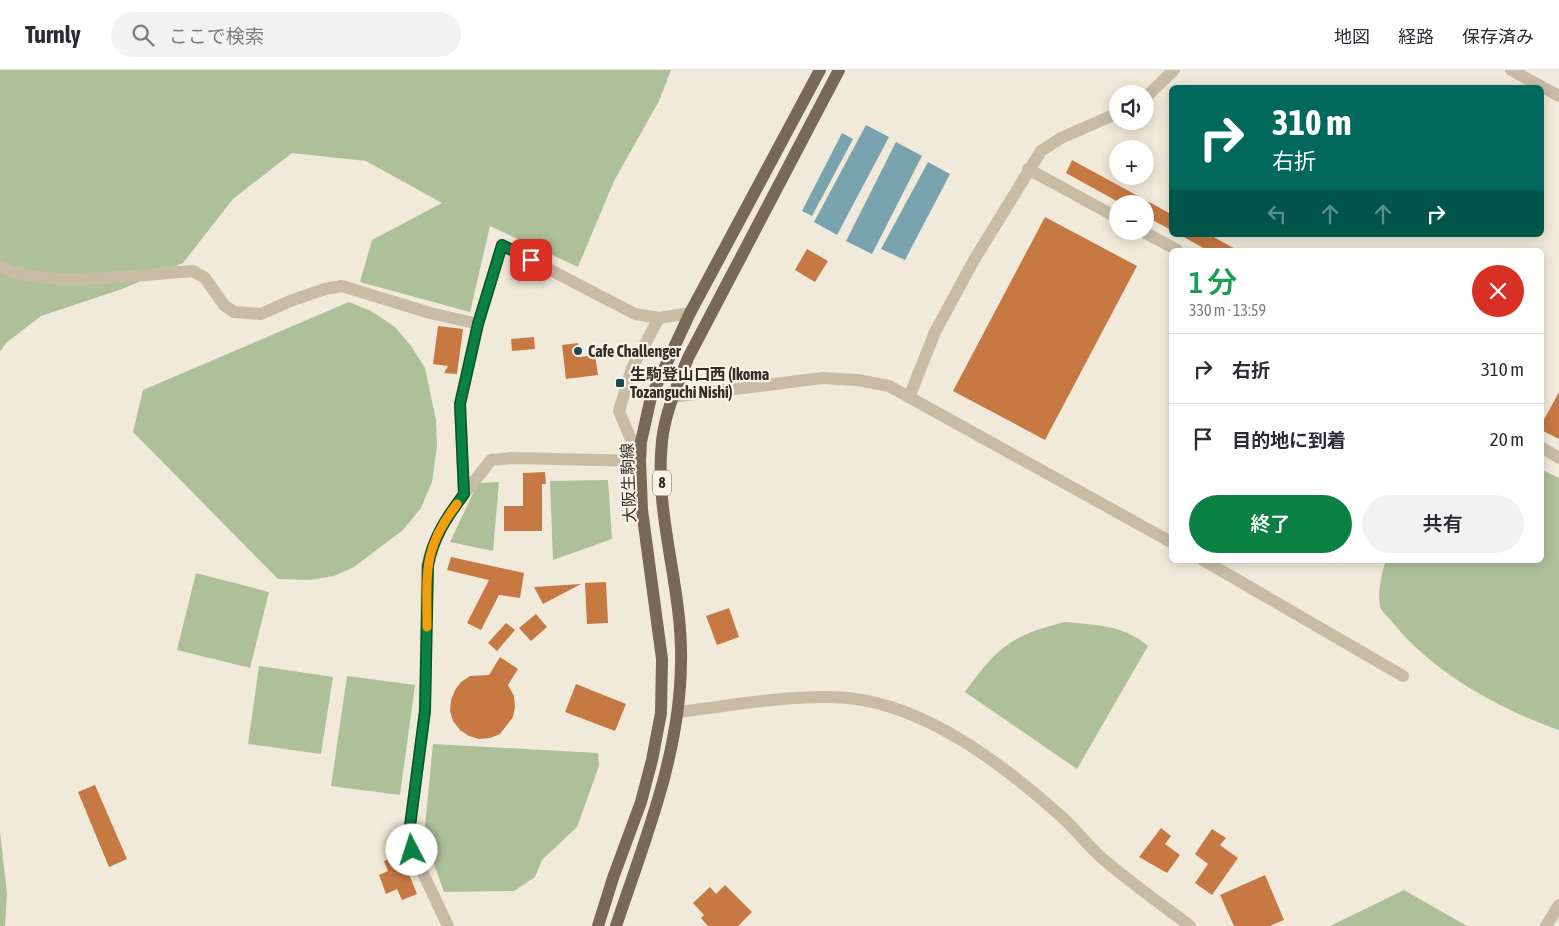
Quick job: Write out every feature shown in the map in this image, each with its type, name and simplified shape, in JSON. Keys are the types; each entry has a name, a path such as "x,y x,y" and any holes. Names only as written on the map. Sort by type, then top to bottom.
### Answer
{"main road":[{"name":"大阪生駒線","path":"598,926 612,878 641,802 652,760 661,713 662,659 642,510 640,461 641,442 651,397 690,313 820,70"},
{"name":"大阪生駒線","path":"616,926 670,762 678,712 681,662 678,606 662,505 662,440 672,398 688,358 839,70"}],"street":[{"path":"1154,89 1174,70"},
{"path":"1512,70 1539,85"},
{"path":"1544,88 1559,96"},
{"path":"910,396 935,332 974,260 1028,169 1041,151 1061,138 1109,118"},
{"path":"1028,169 1109,213"},
{"path":"1154,238 1173,248"},
{"path":"464,494 460,404 478,324 502,245 636,314 659,318 690,313"},
{"path":"0,266 14,274 30,277 72,279 193,271 205,278 224,306 234,312 261,314 290,300 342,286 430,313 478,324"},
{"path":"448,926 412,850 410,826 425,711 428,566 431,546 444,521 490,460 513,458 640,461 619,411 632,368 659,318"},
{"path":"672,398 822,378 858,380 890,386 1169,541"},
{"path":"1544,449 1559,458"},
{"path":"1208,563 1402,676"},
{"path":"678,712 815,697 848,698 878,703 914,716 987,755 1064,819 1101,857 1190,926"},
{"path":"1546,926 1559,905"}],"green space":[{"path":"0,70 671,70 659,101 614,181 578,267 490,226 470,312 360,282 372,240 442,203 366,161 292,153 233,199 183,263 122,289 41,316 6,343 0,352"},
{"path":"349,302 371,311 395,327 411,346 425,368 436,420 437,447 432,482 421,508 403,530 354,567 334,576 310,580 278,579 133,432 143,390"},
{"path":"1544,470 1559,478 1559,730 1491,700 1448,674 1428,658 1410,642 1381,609 1379,591 1385,563 1544,563"},
{"path":"608,480 612,539 553,560 550,481"},
{"path":"499,482 493,551 450,542 478,483"},
{"path":"196,573 269,592 250,668 177,650"},
{"path":"1065,622 1109,627 1129,634 1148,646 1077,769 965,692 987,664 1007,645 1031,632"},
{"path":"259,666 333,677 321,754 248,744"},
{"path":"347,676 415,685 400,795 331,786"},
{"path":"433,744 598,753 599,766 577,827 542,860 535,877 514,891 444,892 424,836"},
{"path":"0,832 7,894 5,926 0,926"},
{"path":"1404,890 1467,926 1330,926"}],"water":[{"path":"866,125 889,137 837,235 814,222"},
{"path":"842,133 853,139 812,216 802,211"},
{"path":"896,142 922,156 872,254 846,241"},
{"path":"928,162 950,174 905,260 881,249"}],"building":[{"path":"1072,160 1109,180 1109,185 1118,185 1136,195 1109,195 1109,197 1066,173"},
{"path":"1154,205 1169,213 1169,229 1154,221"},
{"path":"1045,217 1137,266 1045,440 953,391"},
{"path":"1184,237 1214,237 1233,248 1203,248"},
{"path":"807,249 828,261 815,282 795,270"},
{"path":"438,326 463,329 457,374 444,373 448,366 433,364"},
{"path":"534,337 535,349 512,351 511,339"},
{"path":"578,343 580,357 595,355 598,375 566,379 562,345"},
{"path":"1559,392 1559,439 1544,432 1544,420"},
{"path":"545,472 546,484 542,484 542,531 504,531 504,506 523,506 523,473"},
{"path":"451,557 524,573 520,598 499,595 481,630 467,623 489,580 447,570"},
{"path":"606,582 608,623 587,624 585,583"},
{"path":"581,584 543,604 534,587"},
{"path":"729,608 739,637 717,645 706,616"},
{"path":"536,614 547,627 531,641 519,628"},
{"path":"506,623 515,630 497,651 488,643"},
{"path":"500,657 518,669 508,685 514,696 515,707 513,717 500,734 490,738 479,739 469,736 460,730 453,721 450,711 451,700 461,682 470,676 489,675"},
{"path":"576,684 626,704 615,731 565,712"},
{"path":"95,785 127,859 109,867 78,792"},
{"path":"1161,828 1171,836 1165,844 1180,855 1167,873 1139,857"},
{"path":"1212,829 1226,838 1220,845 1238,858 1212,895 1195,883 1208,864 1195,854"},
{"path":"401,854 417,894 402,900 397,889 386,894 379,875 388,871 384,861"},
{"path":"1265,875 1284,920 1270,926 1234,926 1220,895"},
{"path":"725,885 752,912 738,926 708,926 701,918 704,915 693,903 710,887 716,894"}],"slow traffic":[{"path":"427,627 428,566 431,546 444,521 457,504"}],"place":[{"name":"Cafe Challenger","path":"578,351"},
{"name":"生駒登山口西 (Ikoma Tozanguchi Nishi)","path":"620,383"}],"route":[{"path":"412,850 410,826 425,711 428,566 431,546 444,521 464,494 460,404 478,324 502,245 531,260"}]}
